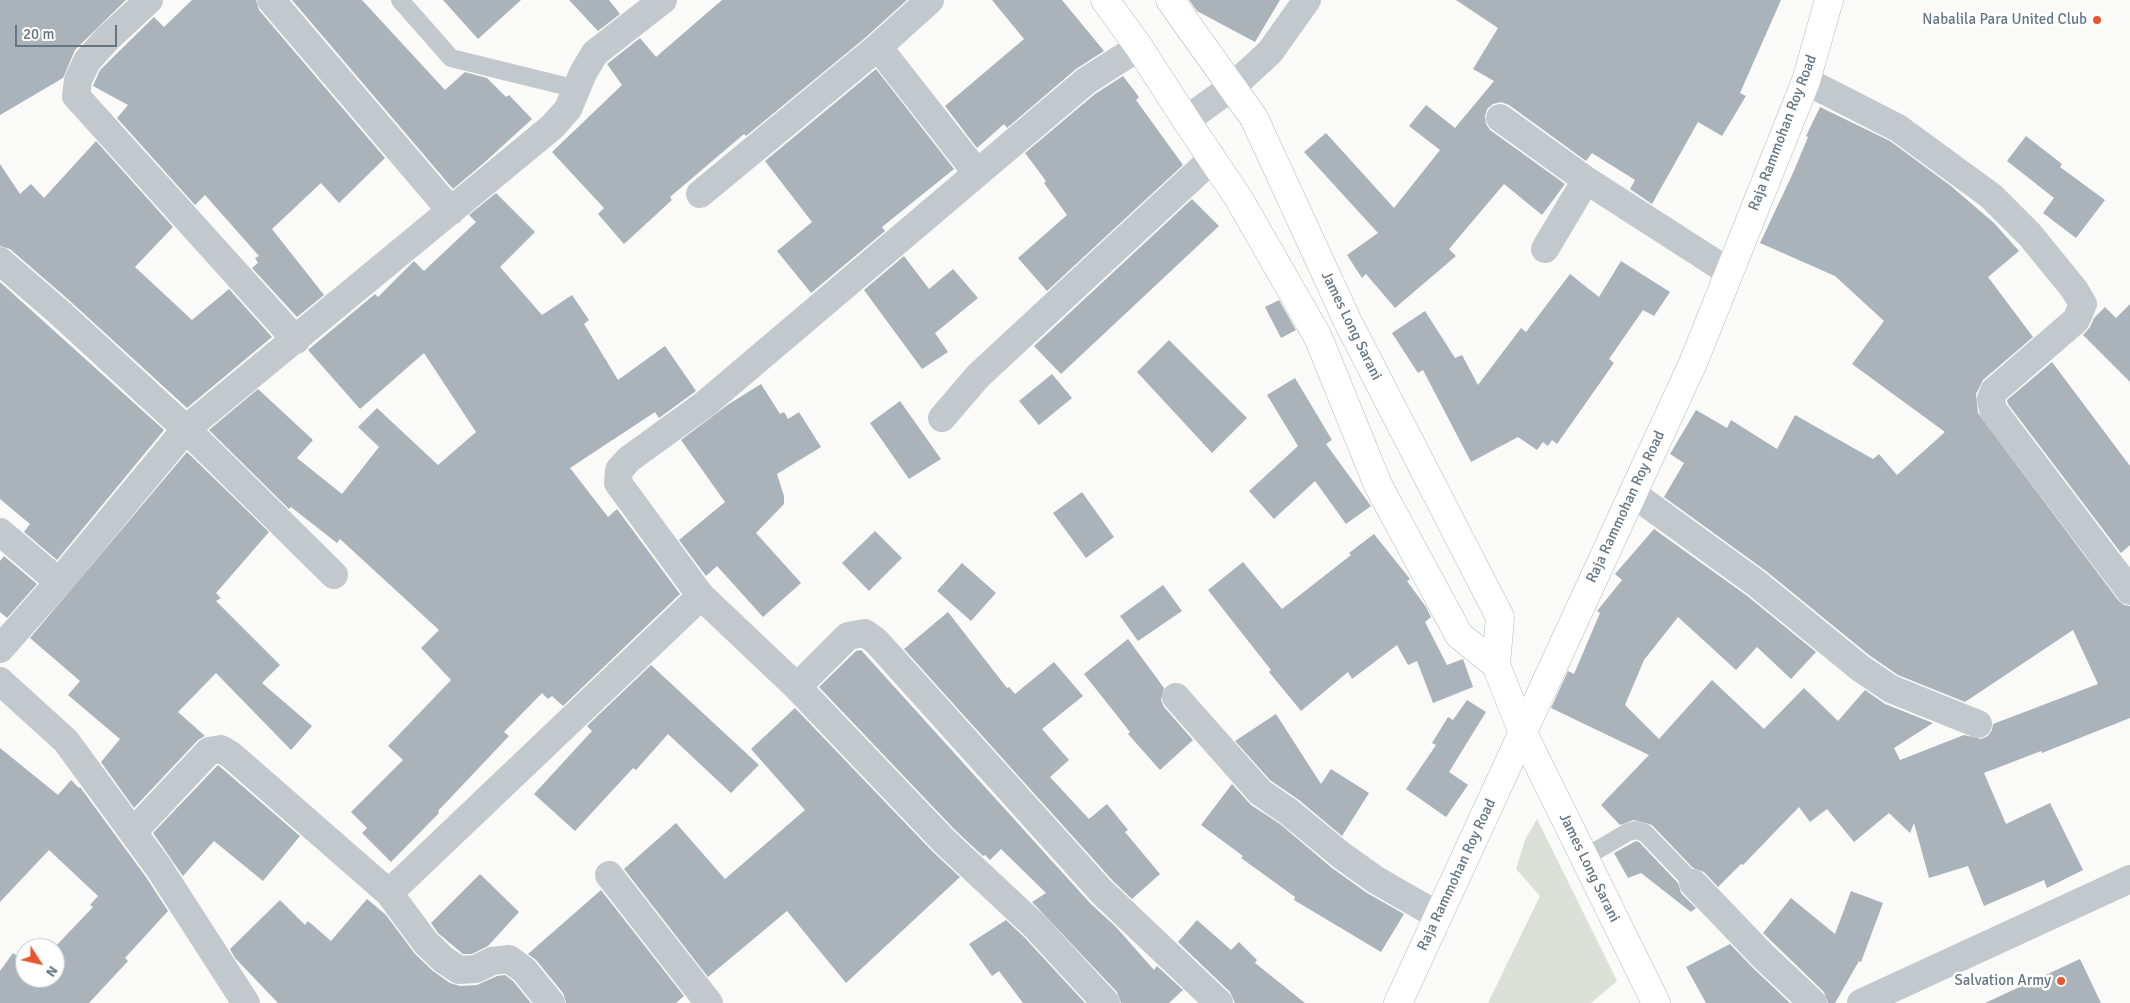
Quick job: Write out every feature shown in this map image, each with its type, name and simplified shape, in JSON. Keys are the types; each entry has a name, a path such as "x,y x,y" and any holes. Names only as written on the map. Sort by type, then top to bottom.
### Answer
{"main road":[{"path":"1105,0 1139,46 1239,199 1318,337 1378,485 1459,635 1496,665"},
{"name":"James Long Sarani","path":"1170,0 1254,118 1348,322 1500,618 1496,665 1523,733 1656,1003"},
{"name":"Raja Rammohan Roy Road","path":"1398,1003 1692,363 1806,81 1829,0"}],"street":[{"path":"149,0 107,39 87,61 78,80 76,96 296,340"},
{"path":"271,0 451,211"},
{"path":"0,648 59,582 186,429 552,127 568,109 582,73 595,53 663,0"},
{"path":"700,194 878,47 930,0"},
{"path":"1186,120 1232,87 1270,52 1307,0"},
{"path":"1106,1003 1036,926 944,841 797,687 701,596 618,483 619,470 629,459 705,404 1086,80 1139,46"},
{"path":"878,47 977,173"},
{"path":"1806,81 1898,128 1991,196 2030,235 2074,289 2082,304 2076,320 1994,391 1991,399 1993,410 2130,591"},
{"path":"1500,118 1586,180 1729,272"},
{"path":"942,418 978,376 1212,159"},
{"path":"1545,249 1586,180"},
{"path":"0,261 60,313 186,429 334,575"},
{"path":"1632,493 1756,583 1860,668 1891,689 1978,724"},
{"path":"0,532 59,582"},
{"path":"390,893 701,596"},
{"path":"797,687 848,636 865,633 876,641 1102,892 1219,1003"},
{"path":"2,686 66,741 159,868 246,1003"},
{"path":"1176,697 1260,792 1289,812 1341,855 1369,875 1437,915"},
{"path":"133,832 210,751 221,749 231,755 390,893 426,943 444,960 459,970 476,968 492,961 509,959 524,970 552,1003"},
{"path":"609,875 709,1003"},
{"path":"1861,1003 2130,879"},
{"path":"1693,883 1762,956 1813,1003"}],"lane":[{"path":"400,0 451,58 577,89"},
{"path":"1584,858 1628,832 1636,830 1645,832 1693,883"}],"shaded area":[{"path":"1537,819 1617,981 1591,1003 1488,1003 1540,896 1516,869 1525,840"}],"building":[{"path":"0,0 126,0 75,50 63,78 0,115"},
{"path":"192,0 256,0 259,10 385,158 339,203 321,183 272,229 324,295 297,317 252,268 258,263 255,258 259,256 205,195 195,205 117,118 128,105 93,86 100,70 154,17 164,27"},
{"path":"292,0 362,0 445,90 465,72 487,78 506,97 509,95 532,119 453,189"},
{"path":"443,0 521,0 478,39"},
{"path":"569,0 609,0 620,14 598,31"},
{"path":"722,0 907,0 865,38 746,136 744,134 670,197 672,200 624,244 598,214 604,208 552,152 622,85 607,64 640,38 656,57"},
{"path":"992,0 1062,0 1104,51 1076,69 1007,128 1004,124 977,148 945,106 1024,39"},
{"path":"1189,0 1280,0 1255,42 1197,11"},
{"path":"1456,0 1781,0 1740,93 1746,96 1722,136 1698,122 1652,204 1630,189 1635,180 1592,153 1586,161 1509,105 1501,102 1493,104 1487,109 1485,116 1486,124 1490,130 1565,184 1542,215 1504,184 1449,249 1456,256 1395,308 1366,274 1362,278 1347,255 1378,233 1304,152 1326,133 1394,208 1440,150 1409,126 1426,105 1455,128 1494,81 1473,69 1498,28"},
{"path":"876,69 954,169 882,227 885,231 811,293 777,251 812,222 765,161"},
{"path":"1123,76 1139,97 1136,100 1183,165 1047,291 1018,258 1067,215 1044,183 1046,181 1025,153 1095,94"},
{"path":"1820,107 1890,141 1951,186 1994,223 2019,251 1988,277 2033,337 1983,380 1976,394 1978,413 2118,600 2124,605 2130,606 2130,718 2042,753 2041,751 1984,773 2006,824 2050,803 2083,870 2047,888 2044,880 1984,906 1968,866 1929,878 1914,823 1910,833 1889,813 1854,842 1827,809 1810,822 1799,807 1743,865 1741,864 1718,887 1704,872 1693,868 1652,825 1634,820 1620,825 1601,805 1649,755 1551,708 1568,671 1574,674 1600,613 1597,611 1622,580 1615,574 1654,529 1746,595 1816,652 1791,679 1757,647 1736,670 1678,617 1644,660 1625,705 1659,739 1712,680 1764,729 1804,688 1838,721 1865,690 1885,704 1933,723 1894,748 1900,760 1964,735 1981,739 1988,736 1993,724 2098,684 2073,630 1965,702 1898,675 1869,655 1766,571 1664,497 1684,463 1670,454 1696,410 1727,428 1731,420 1777,449 1795,415 1873,459 1879,454 1897,475 1945,432 1852,364 1884,321 1835,276 1760,243 1793,173 1808,137 1806,136"},
{"path":"2026,136 2062,164 2060,167 2105,200 2076,238 2043,213 2054,198 2007,161"},
{"path":"96,141 173,227 135,267 192,320 229,289 272,337 187,408 10,249 0,246 0,164 20,194 31,184 44,198"},
{"path":"496,193 535,232 500,267 542,315 572,295 589,320 584,324 618,380 665,346 696,391 659,418 655,412 570,468 608,517 617,509 680,594 563,706 552,696 548,699 542,693 504,732 509,736 438,811 439,813 391,862 362,833 367,828 351,812 403,760 388,746 451,680 421,648 439,630 340,539 337,543 291,507 289,509 209,430 258,389 313,440 297,458 342,494 379,447 358,427 377,408 438,465 476,432 424,353 360,409 308,350 375,294 378,297 414,261 424,271 476,222 469,215"},
{"path":"1192,199 1219,226 1061,374 1034,346"},
{"path":"904,256 929,289 953,269 978,298 935,333 948,352 922,369 864,290"},
{"path":"1621,261 1670,292 1654,316 1643,310 1609,359 1614,363 1557,444 1552,440 1548,446 1543,442 1537,450 1518,437 1471,462 1423,370 1418,373 1392,333 1425,311 1455,358 1462,355 1478,385 1521,328 1526,332 1570,274 1599,297"},
{"path":"0,282 164,430 57,560 24,532 30,524 0,499"},
{"path":"1279,300 1296,330 1281,338 1265,307"},
{"path":"2130,304 2130,382 2083,335 2090,327 2094,318 2105,307 2116,318"},
{"path":"1169,340 1247,418 1212,453 1137,372"},
{"path":"2052,362 2130,466 2130,545 2121,553 2008,404 2007,400"},
{"path":"1052,374 1072,398 1039,425 1019,401"},
{"path":"1295,378 1332,440 1326,444 1371,506 1346,524 1315,481 1274,519 1249,491 1298,446 1267,395"},
{"path":"761,384 780,414 784,412 788,419 799,412 821,447 777,474 784,496 784,504 756,533 801,583 763,617 717,566 706,576 679,540 725,502 681,440 729,404"},
{"path":"900,401 941,459 909,479 870,423"},
{"path":"187,452 269,532 216,593 221,598 216,601 280,665 262,683 312,726 291,750 216,673 178,712 205,736 198,740 134,808 101,762 120,739 68,695 80,681 30,638"},
{"path":"1082,492 1114,537 1086,558 1053,513"},
{"path":"875,531 902,558 869,591 842,563"},
{"path":"1374,534 1410,579 1407,581 1426,607 1431,617 1425,622 1447,665 1463,659 1473,687 1433,703 1417,661 1408,665 1397,645 1352,679 1348,672 1301,711 1269,672 1271,670 1208,590 1243,562 1282,609 1351,555 1349,553"},
{"path":"4,556 37,584 7,618 0,612 0,561"},
{"path":"962,563 996,593 971,621 937,591"},
{"path":"1163,585 1182,611 1138,641 1120,616"},
{"path":"948,612 1007,688 1009,687 1015,694 1054,662 1083,696 1042,729 1069,760 1050,777 1089,819 1107,804 1128,830 1125,832 1160,874 1132,899 1113,881 904,649"},
{"path":"1128,639 1164,688 1161,700 1164,707 1193,740 1160,770 1128,734 1130,732 1084,674"},
{"path":"861,650 1090,903 1116,927 1154,970 1157,966 1183,990 1169,1003 1121,1003 1117,992 1032,902 1046,893 1001,849 990,860 985,855 983,856 955,830 819,687 856,651"},
{"path":"651,665 759,765 731,793 668,734 636,770 633,768 575,831 534,794 592,731 587,726"},
{"path":"1467,700 1486,712 1449,772 1468,785 1446,817 1406,789 1436,745 1432,743 1448,717 1453,720"},
{"path":"795,708 933,852 960,877 846,983 787,911 708,977 624,869 676,823 725,879 805,810 751,749"},
{"path":"1276,714 1321,784 1331,769 1369,793 1342,836 1299,800 1270,780 1235,741"},
{"path":"0,748 58,795 71,780 80,787 146,877 168,911 125,958 128,961 89,1003 0,1003 0,971 13,953 15,954 15,988 65,988 64,938 93,907 90,905 98,896 49,850 0,902"},
{"path":"218,765 300,836 263,881 214,841 183,876 153,833"},
{"path":"1232,784 1251,805 1280,824 1332,868 1367,893 1404,914 1381,952 1294,900 1295,897 1241,858 1243,856 1201,825"},
{"path":"1636,841 1678,883 1681,893 1696,908 1691,912 1641,873 1628,878 1614,853"},
{"path":"480,874 519,912 488,946 472,954 463,954 438,933 431,923"},
{"path":"601,890 684,996 676,1003 566,1003 563,993 536,960 528,954"},
{"path":"1851,891 1883,903 1861,962 1859,961 1835,1003 1828,1003 1824,992 1763,933 1791,898 1835,934"},
{"path":"367,899 386,915 415,954 433,971 450,983 460,986 477,985 497,976 505,975 513,981 531,1003 278,1003 235,958 230,949 280,900 305,925 308,921 331,941"},
{"path":"1006,920 1085,1003 1023,1003 999,971 992,976 969,944"},
{"path":"1197,920 1231,950 1239,942 1257,960 1255,963 1305,1003 1235,1003 1230,992 1178,942"},
{"path":"1730,944 1790,1003 1706,1003 1686,967"},
{"name":"Salvation Army","path":"2080,959 2101,1003 1985,1003"}],"place":[{"name":"Nabalila Para United Club","path":"2097,20"},
{"name":"Salvation Army","path":"2061,981"}]}
